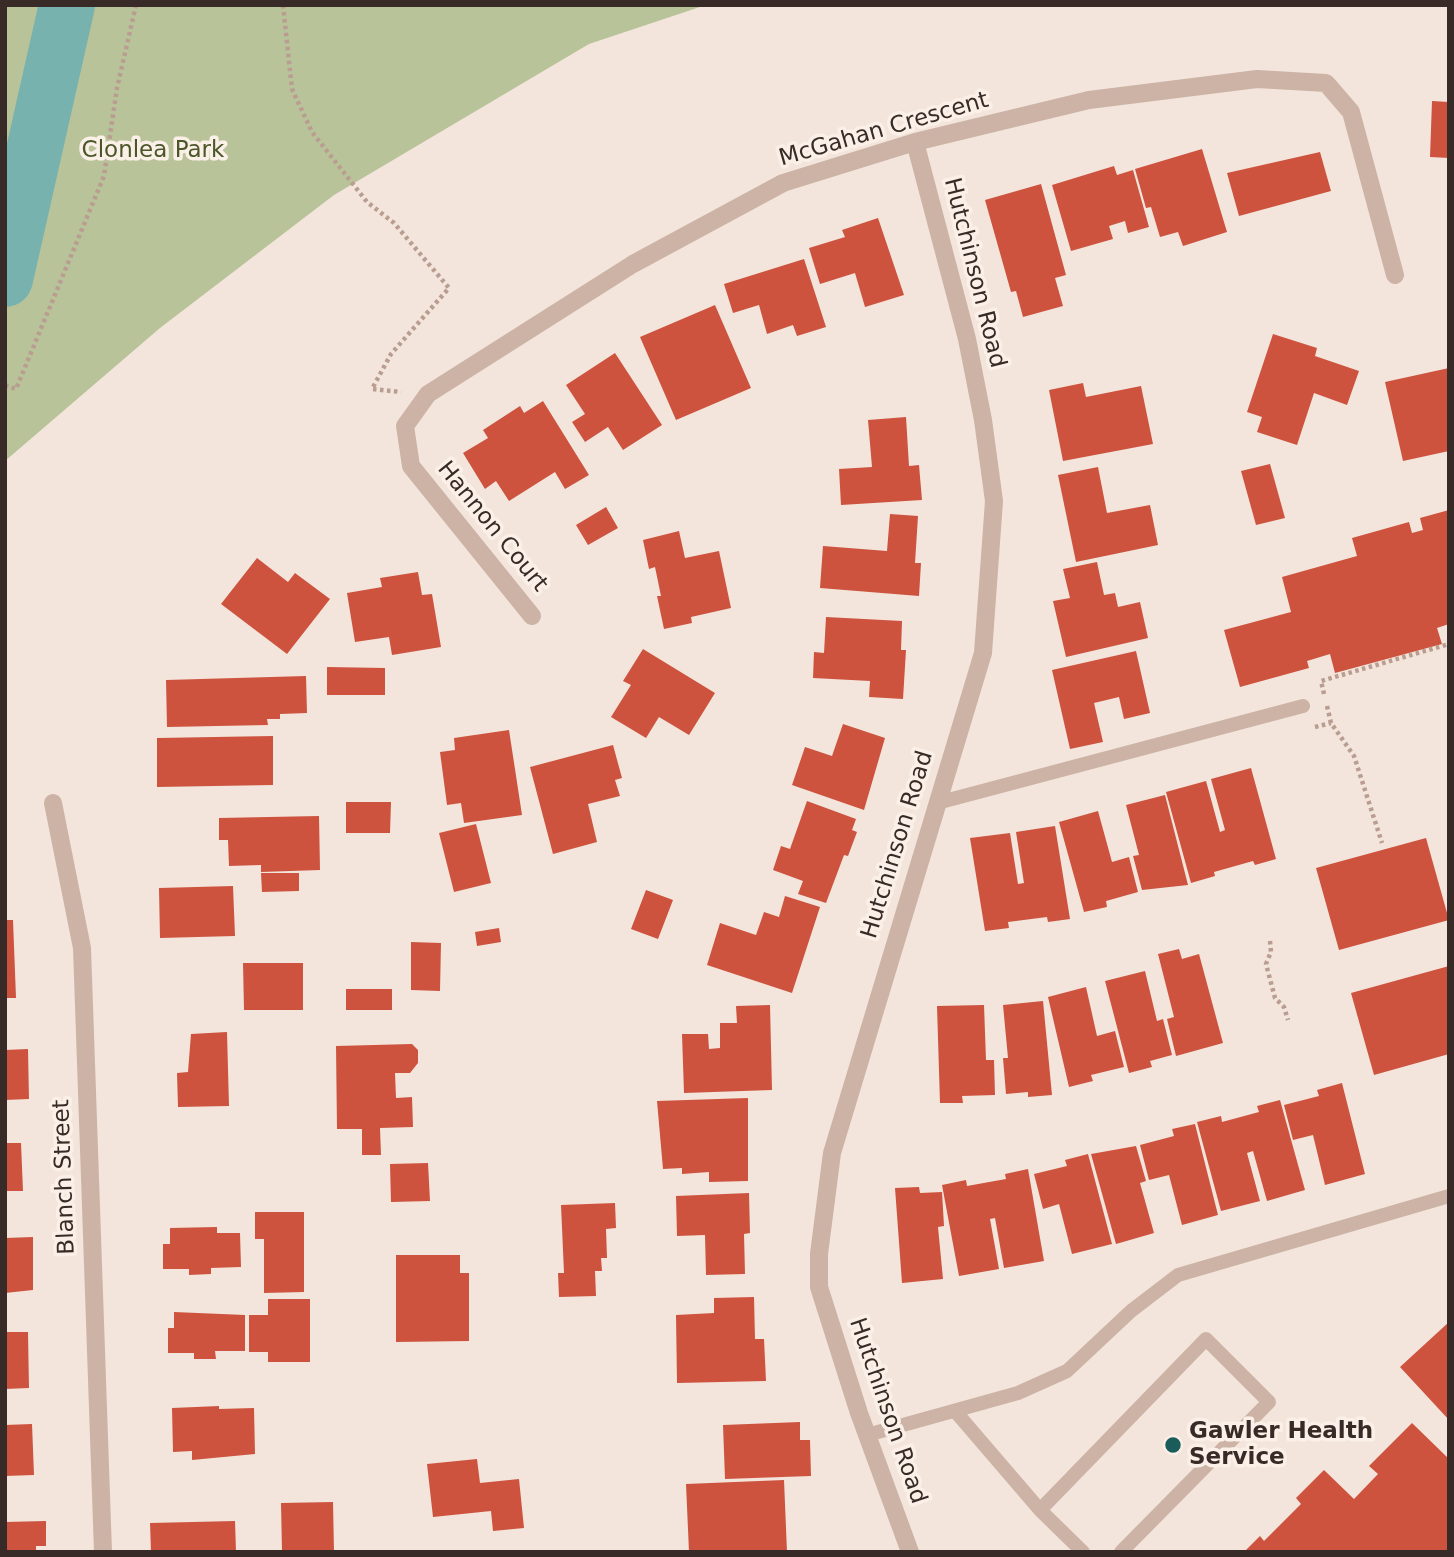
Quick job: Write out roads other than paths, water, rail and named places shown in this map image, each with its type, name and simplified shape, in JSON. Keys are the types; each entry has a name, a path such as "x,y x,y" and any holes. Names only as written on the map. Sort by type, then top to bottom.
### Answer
{"street":[{"name":"McGahan Crescent","path":"428,394 633,264 783,183 915,142 1089,100 1257,79 1326,83 1351,112 1395,275"},
{"name":"Hutchinson Road","path":"911,1552 867,1435 819,1287 823,1209 832,1153 982,653 994,501 983,419 967,339 915,142"},
{"name":"Hannon Court","path":"428,394 405,426 411,466 532,616"},
{"name":"Blanch Street","path":"53,803 82,948 103,1552"}],"lane":[{"path":"937,803 1303,706"},
{"path":"867,1435 1018,1393 1067,1371 1131,1311 1178,1275 1449,1196"},
{"path":"1040,1510 1206,1339 1269,1402 1121,1552"},
{"path":"955,1411 1040,1510 1083,1552"}],"waterway":[{"path":"5,279 67,5"}],"place":[{"name":"Gawler Health Service","path":"1173,1445"}],"park label":[{"name":"Clonlea Park","path":"153,151"}]}
